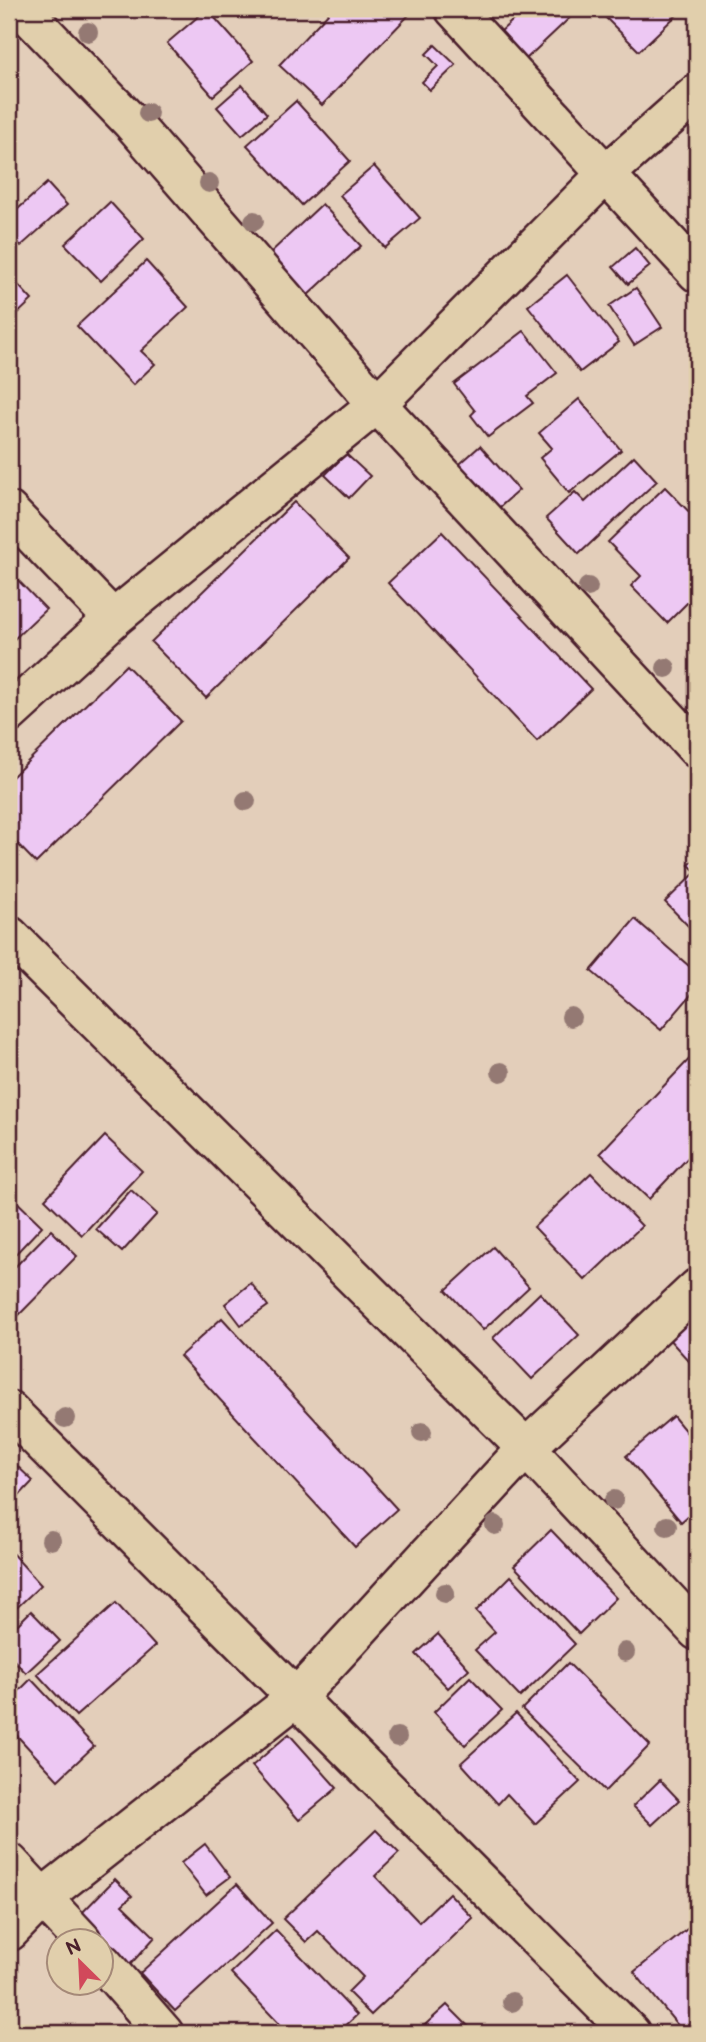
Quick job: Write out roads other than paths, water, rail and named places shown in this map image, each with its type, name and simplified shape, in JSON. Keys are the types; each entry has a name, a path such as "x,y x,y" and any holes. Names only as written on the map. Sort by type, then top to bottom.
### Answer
{"street":[{"path":"22,9 132,123 377,404 697,748"},
{"path":"454,9 697,273"},
{"path":"9,714 113,619 377,404 607,173 697,93"},
{"path":"9,511 113,619"},
{"path":"9,935 526,1448 697,1631"},
{"path":"9,1932 43,1897 297,1697 526,1448 697,1288"},
{"path":"9,1410 631,2033"},
{"path":"9,1862 69,1926"},
{"path":"116,1978 164,2033"}]}
